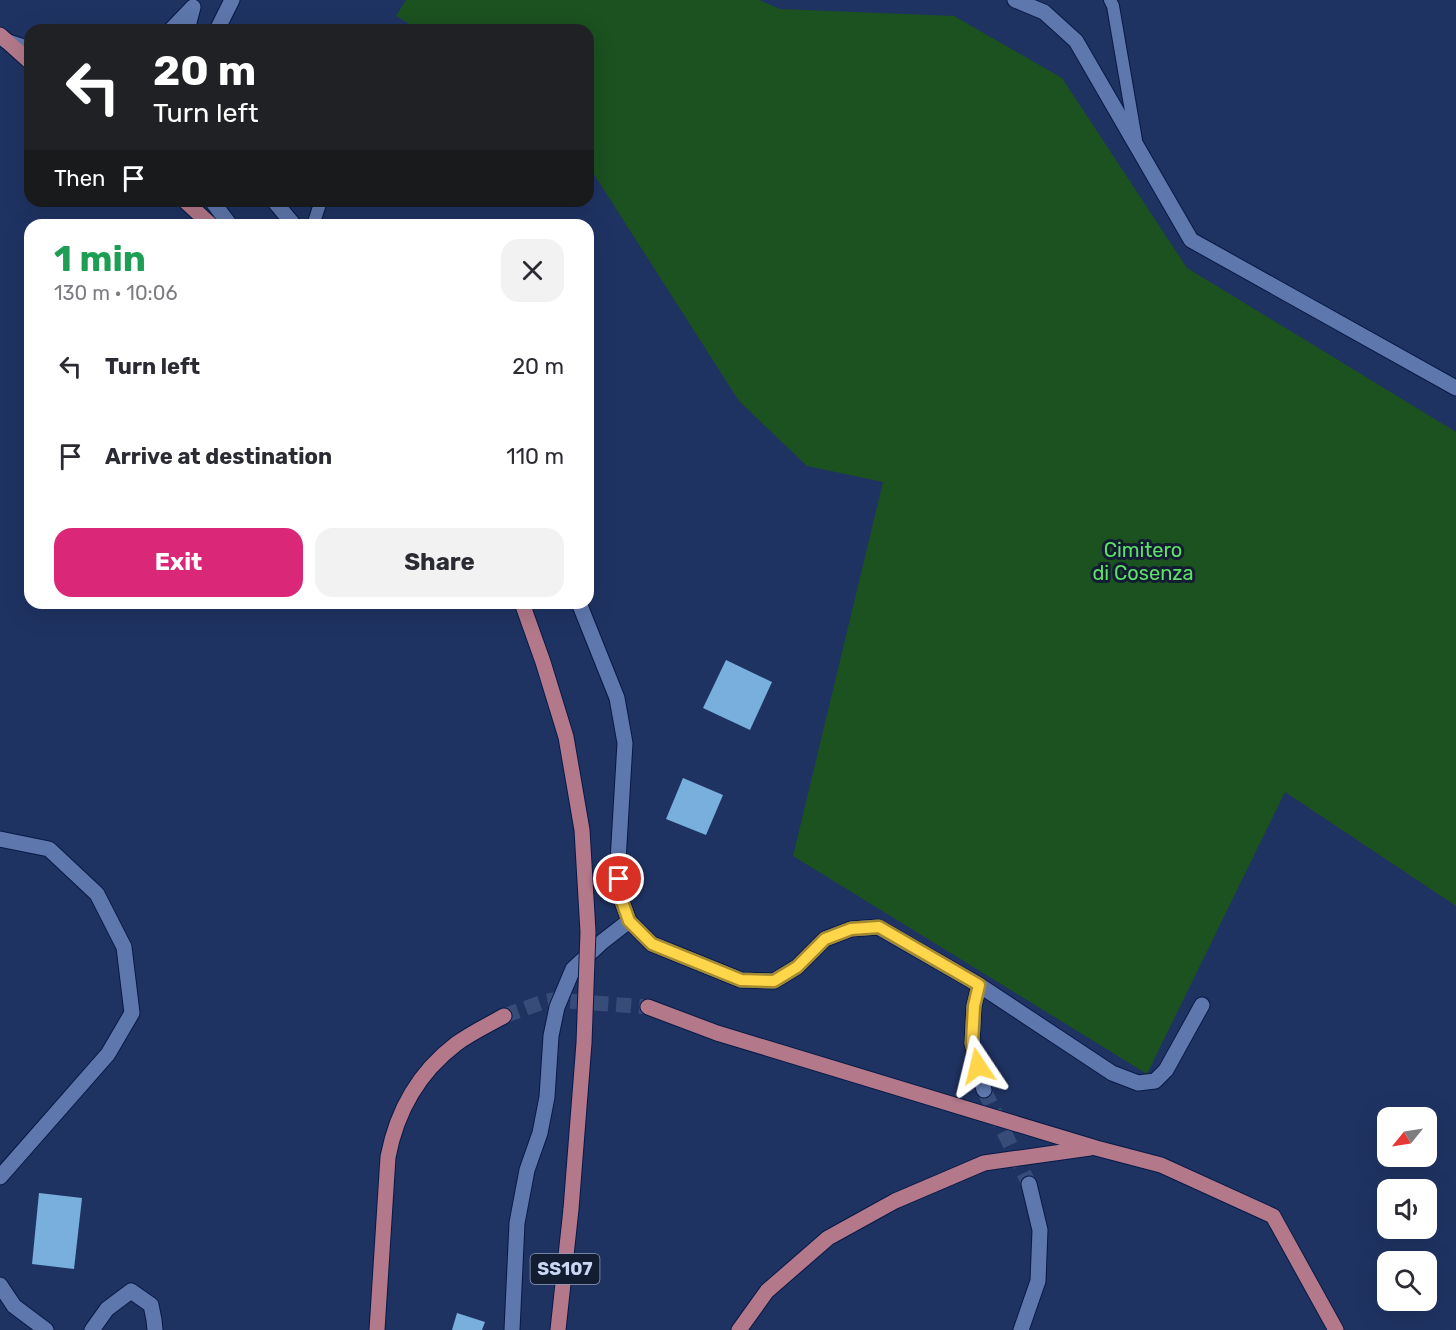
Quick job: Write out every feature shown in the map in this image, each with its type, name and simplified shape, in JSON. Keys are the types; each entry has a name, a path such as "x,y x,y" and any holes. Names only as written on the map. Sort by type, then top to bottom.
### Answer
{"main road":[{"path":"3,38 24,57"},
{"path":"192,207 204,219"},
{"name":"SS107","path":"524,609 566,737 582,830 588,932 584,1043 571,1209 558,1330"},
{"path":"648,1007 717,1033 1096,1148 1161,1165 1274,1216 1336,1330"},
{"path":"377,1330 388,1157 391,1138 398,1119 416,1085 431,1068 455,1046 504,1016"},
{"path":"739,1330 767,1292 828,1238 896,1201 984,1163 1096,1148"}],"street":[{"path":"220,24 232,0"},
{"path":"1016,0 1044,12 1076,41 1191,240 1456,388"},
{"path":"176,24 195,3"},
{"path":"190,24 195,3"},
{"path":"3,38 24,47"},
{"path":"279,207 289,219"},
{"path":"581,609 616,698 626,743 618,861 620,896 629,921 652,944 741,980 774,981 797,967 825,939 851,929 879,927 979,985 1112,1073 1138,1083 1155,1081 1166,1070 1202,1005"},
{"path":"0,839 49,849 96,894 124,947 132,1013 108,1054 0,1177"},
{"path":"512,1330 517,1223 547,1097 551,1036 557,1007 573,969 629,921"},
{"path":"979,985 974,1006 972,1043 984,1090"},
{"path":"1021,1330 1038,1281 1040,1230 1029,1184"},
{"path":"0,1285 14,1306 46,1330"},
{"path":"92,1330 107,1309 131,1291 151,1305 154,1330"}],"lane":[{"path":"1110,0 1113,6 1137,147"}],"green space":[{"name":"Cimitero di Cosenza","path":"406,0 759,0 780,9 954,16 1062,78 1187,268 1456,432 1456,906 1285,792 1147,1074 793,856 883,482 807,466 739,401 594,174 594,24 409,24 396,16"}],"building":[{"path":"726,660 772,682 750,730 703,708"},
{"path":"683,778 723,795 706,835 666,819"},
{"path":"39,1193 82,1198 74,1269 32,1264"},
{"path":"457,1313 485,1322 482,1330 452,1330"}],"tunnel":[{"path":"504,1016 554,1000 648,1007"},
{"path":"984,1090 1029,1184"}],"route":[{"path":"619,879 620,896 629,921 652,944 741,980 774,981 797,967 825,939 851,929 879,927 979,985 974,1006 972,1043 978,1066"}]}
